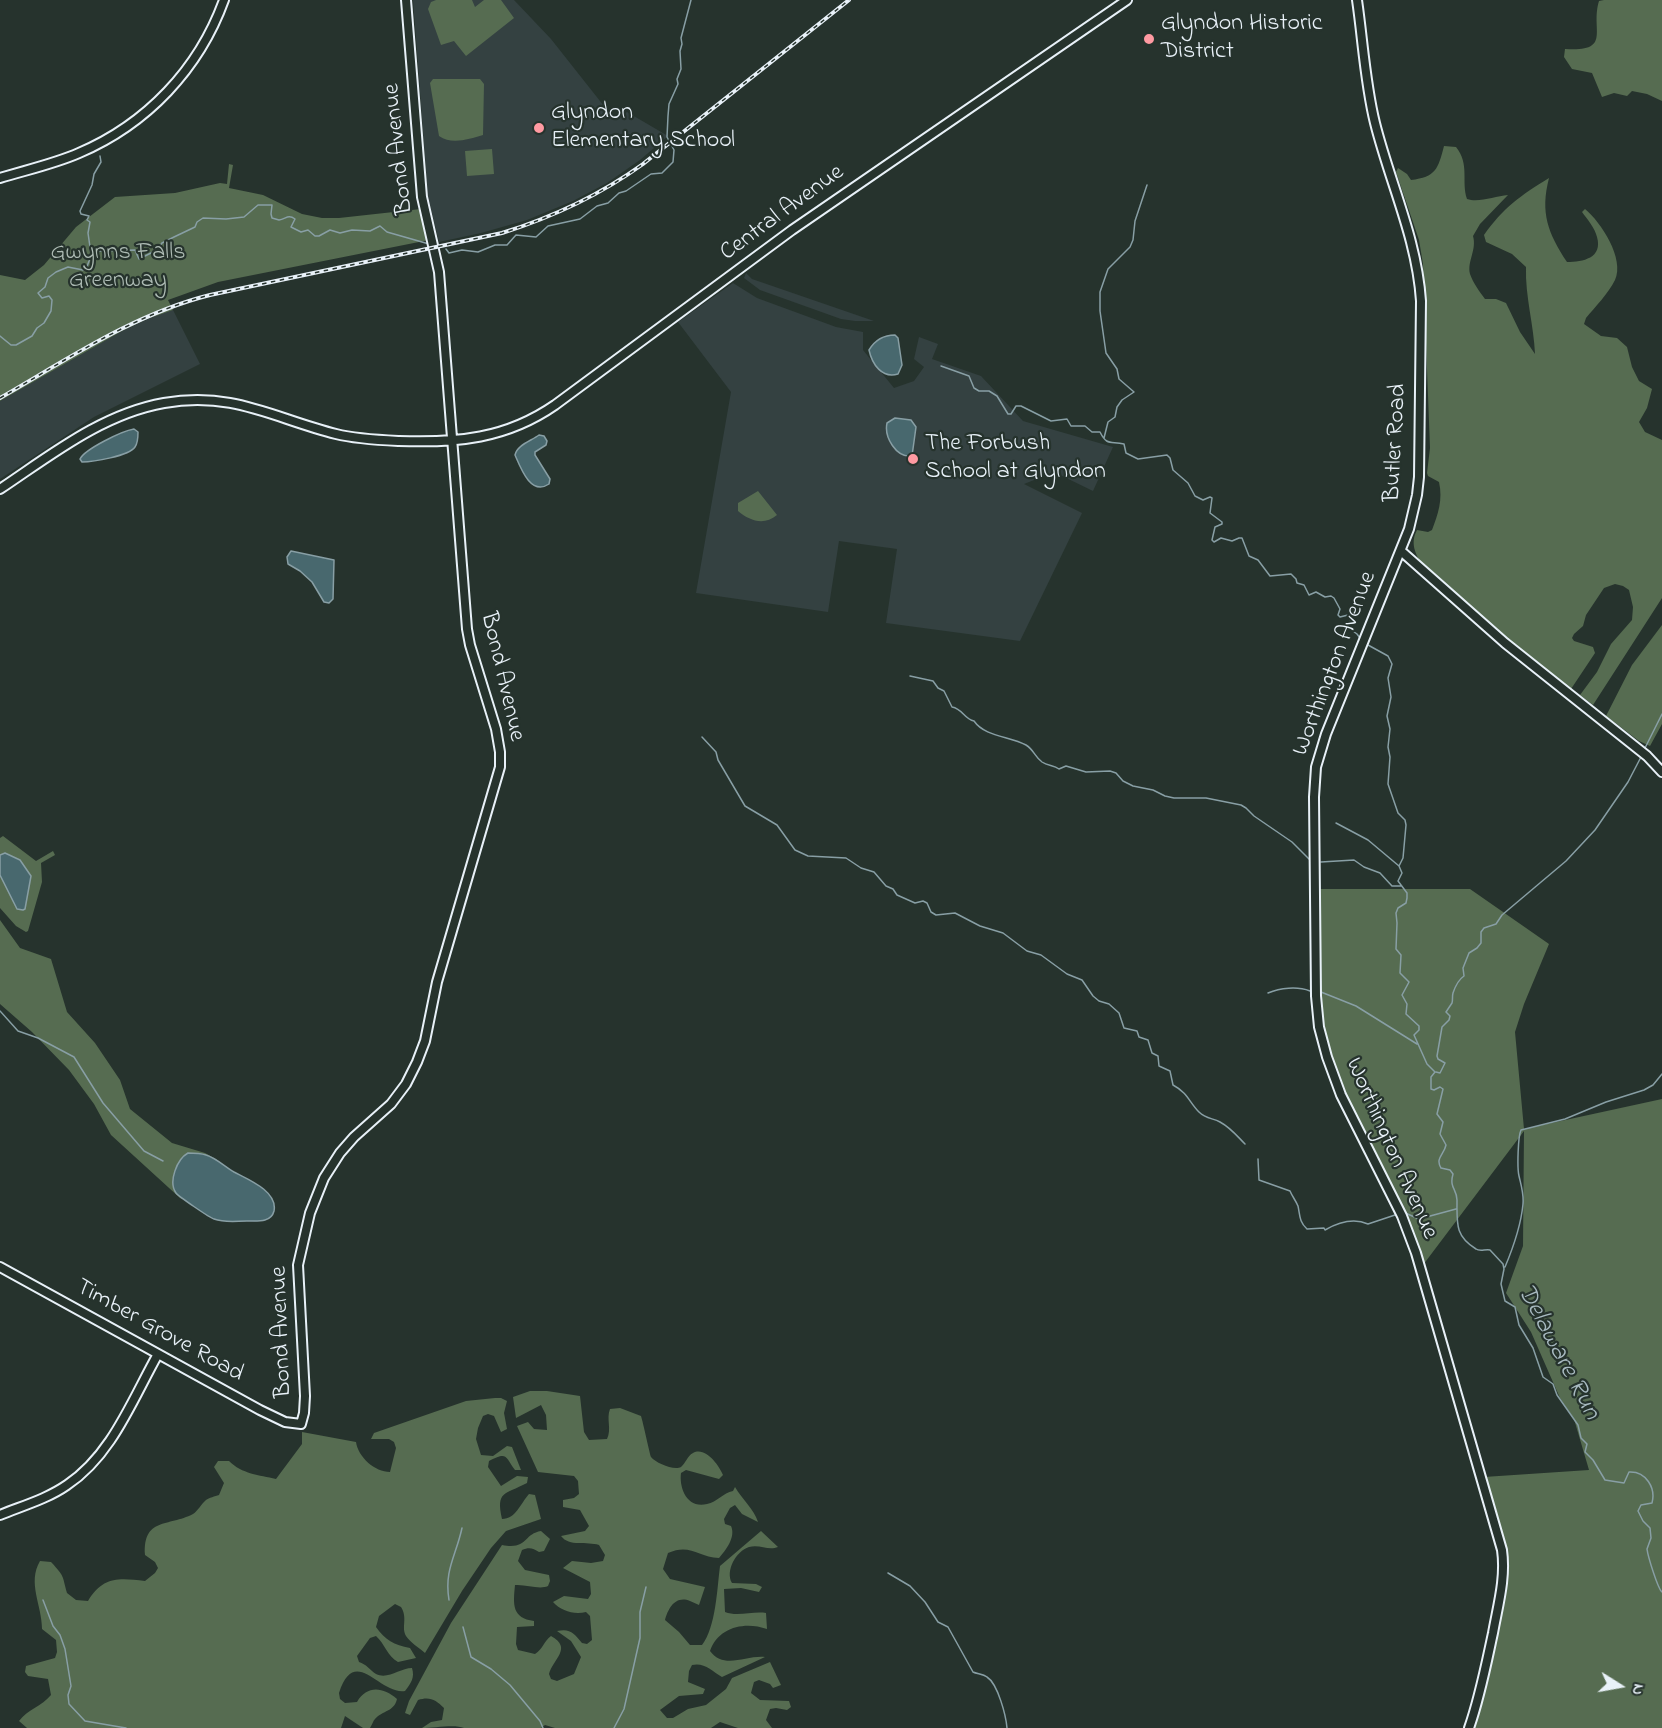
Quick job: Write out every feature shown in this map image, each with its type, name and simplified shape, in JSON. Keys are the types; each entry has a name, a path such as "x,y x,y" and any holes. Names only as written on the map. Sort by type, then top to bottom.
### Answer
{"main road":[{"path":"0,178 78,154 111,137 141,117 160,101 191,65 206,41 224,0"},
{"name":"Bond Avenue","path":"301,1424 305,1396 298,1265 310,1212 324,1178 340,1153 354,1137 391,1104 406,1084 417,1062 425,1041 436,982 500,767 496,729 467,629 440,272 422,197 406,0"},
{"name":"Central Avenue","path":"0,489 106,422 136,410 176,402 206,400 250,406 322,430 358,438 454,442 497,433 526,422 543,413 792,230 1127,0"},
{"name":"Butler Road","path":"1357,0 1374,120 1410,236 1420,287 1419,477 1413,516 1401,551"},
{"path":"1401,551 1475,618 1647,756 1662,772"},
{"name":"Worthington Avenue","path":"1401,551 1326,734 1316,766 1314,810 1316,996 1323,1043 1341,1095 1402,1216 1416,1252 1502,1550 1503,1571 1500,1595 1481,1692 1469,1728"},
{"name":"Timber Grove Road","path":"0,1267 281,1421 301,1424"},
{"path":"0,1515 65,1486 94,1462 112,1437 158,1354"}],"shaded area":[{"name":"Glyndon Elementary School","path":"413,0 514,0 551,39 615,120 627,112 668,136 640,160 607,183 573,201 527,220 439,242 428,197"},
{"path":"746,273 752,279 874,321 841,319 760,290 744,278"},
{"name":"The Forbush School at Glyndon","path":"733,283 757,298 836,327 863,332 863,350 894,388 914,381 924,367 914,359 919,337 938,344 932,359 981,376 1023,421 1113,447 1093,491 1054,472 1024,484 1082,513 1020,641 886,623 897,549 839,541 828,612 696,593 731,392 678,322"},
{"path":"173,310 200,364 94,417 0,479 0,401 122,331"}],"green space":[{"path":"472,0 475,7 484,0 501,0 514,18 466,56 454,41 441,45 428,9 431,2"},
{"path":"1662,0 1662,101 1647,94 1632,91 1627,96 1614,93 1602,97 1592,73 1572,69 1564,57 1565,49 1580,49 1594,43 1597,37 1599,1"},
{"path":"433,79 480,79 484,84 483,135 455,141 439,136 430,83"},
{"path":"1444,146 1456,147 1460,153 1464,166 1467,199 1482,200 1508,195 1480,224 1473,236 1470,274 1485,299 1496,299 1506,303 1520,332 1535,354 1526,267 1512,254 1486,242 1484,235 1513,203 1549,178 1545,202 1548,222 1555,242 1567,262 1585,260 1597,250 1596,234 1582,212 1585,209 1604,232 1617,262 1615,280 1586,318 1584,324 1601,336 1617,338 1627,347 1632,367 1639,381 1652,389 1647,408 1639,422 1645,432 1662,440 1662,598 1593,705 1580,695 1597,672 1611,644 1632,620 1633,607 1629,590 1615,584 1604,588 1586,615 1583,626 1574,634 1572,638 1574,641 1593,647 1595,653 1571,689 1501,634 1423,566 1414,548 1417,530 1428,532 1432,530 1438,513 1440,495 1439,482 1427,473 1430,448 1423,264 1419,240 1396,172 1398,168 1411,180 1426,177 1438,166"},
{"path":"492,149 494,174 467,176 465,151"},
{"name":"Gwynns Falls Greenway","path":"229,164 233,165 229,188 263,195 302,214 322,218 339,218 421,209 429,240 218,282 168,300 173,310 122,331 0,401 0,275 25,280 44,265 76,227 115,197 175,193 220,183 227,184"},
{"path":"758,491 777,515 767,520 757,521 738,511 738,503"},
{"path":"1662,625 1662,724 1650,746 1639,741 1606,716 1632,665"},
{"path":"3,836 36,861 53,851 55,855 41,863 42,882 26,932 16,926 0,908 0,838"},
{"path":"1317,889 1470,889 1549,944 1515,1032 1524,1129 1662,1099 1662,1728 1468,1728 1504,1570 1484,1477 1589,1470 1574,1419 1560,1398 1531,1332 1506,1293 1523,1246 1524,1131 1423,1265 1334,1071 1322,1024 1320,1006"},
{"path":"0,920 20,948 51,959 67,1012 95,1043 120,1080 130,1109 172,1143 205,1153 225,1168 207,1208 180,1198 111,1135 94,1104 69,1070 32,1032 0,1004"},
{"path":"530,1391 580,1396 584,1432 589,1440 607,1439 610,1409 620,1408 641,1416 651,1457 657,1462 678,1468 691,1454 702,1452 715,1462 721,1471 723,1475 719,1479 686,1470 681,1473 681,1485 689,1500 700,1505 707,1504 733,1491 735,1487 751,1508 758,1522 742,1514 735,1505 730,1508 724,1519 725,1524 731,1526 732,1535 719,1558 682,1549 668,1553 663,1569 670,1579 705,1587 699,1605 691,1601 676,1601 665,1620 690,1645 702,1645 713,1618 720,1566 761,1531 778,1547 753,1546 744,1549 733,1562 730,1578 732,1583 756,1584 762,1587 759,1592 741,1588 724,1589 725,1612 766,1613 767,1629 750,1626 733,1628 719,1636 710,1651 716,1657 729,1661 765,1657 722,1677 704,1666 692,1665 688,1682 705,1689 703,1694 679,1696 660,1710 667,1718 673,1718 688,1709 706,1705 726,1689 732,1678 770,1662 781,1685 773,1688 770,1684 759,1680 754,1682 751,1693 760,1700 789,1701 791,1707 787,1710 770,1709 766,1720 772,1728 738,1728 720,1722 711,1728 555,1728 545,1725 541,1728 450,1726 422,1728 431,1722 442,1720 444,1708 426,1698 418,1700 410,1715 405,1713 409,1701 451,1623 502,1545 521,1544 531,1535 541,1531 550,1539 544,1551 539,1552 529,1548 522,1550 518,1561 525,1570 549,1575 550,1581 548,1586 544,1587 515,1585 514,1604 518,1614 534,1621 534,1626 517,1627 518,1650 535,1654 551,1636 557,1640 561,1645 560,1654 549,1674 551,1679 557,1681 574,1674 581,1657 571,1641 557,1631 571,1632 582,1643 587,1644 592,1640 590,1616 586,1612 568,1612 553,1602 564,1596 588,1599 591,1594 590,1582 563,1568 572,1561 591,1563 603,1561 605,1555 599,1545 573,1543 561,1536 585,1531 589,1526 580,1510 563,1507 563,1500 574,1498 579,1494 578,1481 574,1476 538,1472 517,1426 528,1422 534,1429 547,1430 546,1415 541,1405 516,1418 513,1397"},
{"path":"495,1398 507,1401 504,1413 507,1429 501,1432 494,1416 488,1414 483,1416 476,1439 481,1455 493,1456 507,1446 512,1447 521,1470 515,1470 503,1456 489,1461 488,1467 501,1486 517,1476 528,1477 527,1483 507,1492 501,1498 502,1519 514,1514 529,1494 535,1495 541,1519 506,1531 491,1548 425,1653 406,1636 401,1607 395,1604 379,1616 376,1627 379,1632 386,1639 410,1648 416,1658 398,1662 391,1657 376,1636 370,1638 357,1656 359,1662 376,1674 385,1676 412,1668 413,1672 412,1680 405,1691 395,1690 360,1672 352,1673 345,1679 339,1693 340,1699 345,1703 357,1702 370,1690 381,1690 397,1699 391,1709 375,1719 370,1728 363,1728 345,1716 341,1728 27,1728 19,1721 51,1695 48,1679 28,1676 25,1672 26,1666 55,1658 57,1652 56,1640 42,1629 35,1586 36,1569 40,1561 51,1562 62,1576 67,1593 76,1600 88,1601 100,1587 112,1580 145,1581 158,1568 155,1562 145,1555 148,1534 159,1525 193,1514 206,1500 219,1495 224,1483 214,1467 218,1461 229,1461 245,1471 276,1479 302,1444 302,1432 356,1442 357,1448 368,1463 390,1472 396,1448 394,1442 389,1439 371,1439 374,1433 466,1401"}],"water":[{"path":"895,335 898,338 902,365 898,374 892,375 883,372 875,365 869,350 880,339"},
{"path":"895,418 911,420 916,427 912,456 901,454 889,440 887,423"},
{"path":"134,429 138,432 138,440 136,445 126,453 102,460 82,462 80,459 104,441"},
{"path":"539,435 544,436 547,441 546,445 535,452 535,455 550,479 549,484 543,487 532,484 515,455 521,446"},
{"path":"291,551 334,560 333,599 329,603 324,602 312,582 288,564 287,557"},
{"path":"5,853 20,860 31,876 23,910 17,909 0,875 0,855"},
{"path":"188,1153 210,1156 267,1192 274,1204 274,1211 270,1218 259,1221 222,1221 211,1218 182,1198 176,1193 173,1177 180,1160"}],"waterway":[{"path":"446,249 449,253 462,250 478,252 495,245 507,245 516,235 536,237 548,226 580,219 597,206 608,203 619,193 626,191 651,174 662,173 673,162 674,150 667,137 669,104 678,84 677,79 681,69 681,38 691,0"},
{"path":"91,254 88,233 90,222 87,220 89,216 81,214 80,211 101,162 100,156"},
{"path":"1104,438 1108,422 1115,417 1117,407 1122,400 1134,392 1119,379 1117,369 1106,353 1100,311 1100,292 1108,269 1130,247 1135,221 1147,185"},
{"path":"0,336 11,345 16,345 32,336 44,323 51,311 52,300 49,296 42,298 38,293 45,287 48,278 56,272 68,267 86,269 91,256 99,251 135,250 139,259 157,250 162,243 195,227 197,222 203,218 244,217 258,205 272,205 272,218 279,220 293,218 295,219 291,227 301,232 308,230 315,236 330,230 340,233 352,230 370,231 380,226 387,232 429,244"},
{"name":"Delaware Run","path":"941,366 969,376 974,388 979,391 989,391 997,396 1008,414 1011,414 1016,406 1021,406 1051,421 1067,419 1071,426 1085,426 1092,432 1100,432 1109,442 1124,444 1126,453 1138,459 1167,455 1173,470 1188,483 1195,496 1203,500 1212,498 1210,513 1222,522 1215,527 1212,540 1214,542 1221,538 1232,541 1242,538 1249,556 1258,560 1270,576 1291,574 1297,583 1304,585 1309,595 1316,592 1325,597 1331,596 1340,609 1338,615 1350,617 1350,629 1360,638"},
{"name":"Delaware Run","path":"1368,645 1388,656 1392,664 1388,678 1391,697 1387,716 1390,729 1388,784 1398,813 1405,820 1406,825 1403,858 1399,866 1402,873 1398,881 1407,893 1406,903 1398,908 1396,913 1396,949 1401,955 1400,973 1409,982 1402,995 1407,1004 1406,1014 1419,1026 1419,1030 1414,1035 1427,1064 1435,1072 1431,1077 1431,1089 1440,1087 1443,1089 1437,1114 1443,1122 1440,1134 1446,1145 1439,1159 1439,1165 1453,1174 1452,1182 1457,1196 1459,1229 1464,1239 1478,1250 1490,1250 1503,1264 1501,1284 1505,1301 1515,1307 1519,1325 1533,1348 1543,1377 1553,1384 1557,1395 1578,1425 1581,1438 1587,1444 1585,1452 1593,1460 1605,1480 1624,1483 1629,1472 1635,1472 1645,1477 1651,1486 1652,1503 1641,1505 1638,1511 1650,1528 1651,1538 1647,1549 1653,1572 1662,1592"},
{"path":"910,676 933,681 938,688 944,691 952,707 985,730 1026,745 1044,763 1059,769 1066,766 1086,772 1110,771 1133,786 1174,798 1206,798 1241,805 1292,842 1309,859"},
{"path":"1645,748 1662,714"},
{"path":"702,737 716,752 718,760 745,806 777,825 795,850 808,856 846,858 861,868 874,872 897,895 915,903 923,901 927,903 931,912 936,915 955,913 980,926 1003,933 1027,951 1041,955 1067,974 1082,980 1093,996 1109,1004 1119,1013 1124,1028 1137,1031 1139,1037 1148,1040 1152,1053 1158,1056 1159,1066 1170,1071 1173,1085 1185,1094 1199,1112 1224,1124 1245,1144"},
{"path":"1436,1072 1440,1073 1445,1063 1437,1056 1442,1027 1450,1016 1446,1012 1452,1003 1456,986 1464,976 1463,968 1469,953 1481,943 1481,932 1484,928 1496,924 1502,915 1566,861 1595,830 1628,782 1641,757"},
{"path":"1336,823 1368,840 1399,866"},
{"path":"1321,862 1354,860 1380,873 1392,886 1401,886"},
{"path":"1268,993 1289,988 1310,991"},
{"path":"1321,992 1356,1006 1417,1044"},
{"path":"0,1011 18,1031 38,1038 74,1057 103,1103 144,1151 163,1161"},
{"path":"1505,1267 1516,1236 1523,1204 1518,1166 1521,1130 1565,1119 1606,1102 1644,1090 1653,1085 1662,1074"},
{"path":"1258,1159 1259,1180 1290,1191 1298,1206 1301,1221 1307,1229 1324,1228 1325,1230 1352,1221 1368,1224 1395,1215"},
{"path":"1403,1212 1419,1219 1456,1209"},
{"path":"449,1600 449,1571 462,1528"},
{"path":"888,1573 910,1586 925,1602 938,1622 948,1627 973,1672 985,1676 995,1686 1007,1728"},
{"path":"614,1728 624,1709 640,1638 640,1612 646,1587"},
{"path":"43,1600 65,1649 71,1686 68,1695 69,1704 85,1721 126,1728"},
{"path":"463,1627 471,1657 491,1669 510,1685 540,1721 543,1728"}],"railway":[{"path":"0,398 102,339 182,303 210,295 502,233 576,204 610,186 643,164 849,0"}],"place":[{"name":"Glyndon Historic District","path":"1149,39"},
{"name":"Glyndon Elementary School","path":"539,128"},
{"name":"The Forbush School at Glyndon","path":"913,459"}]}
